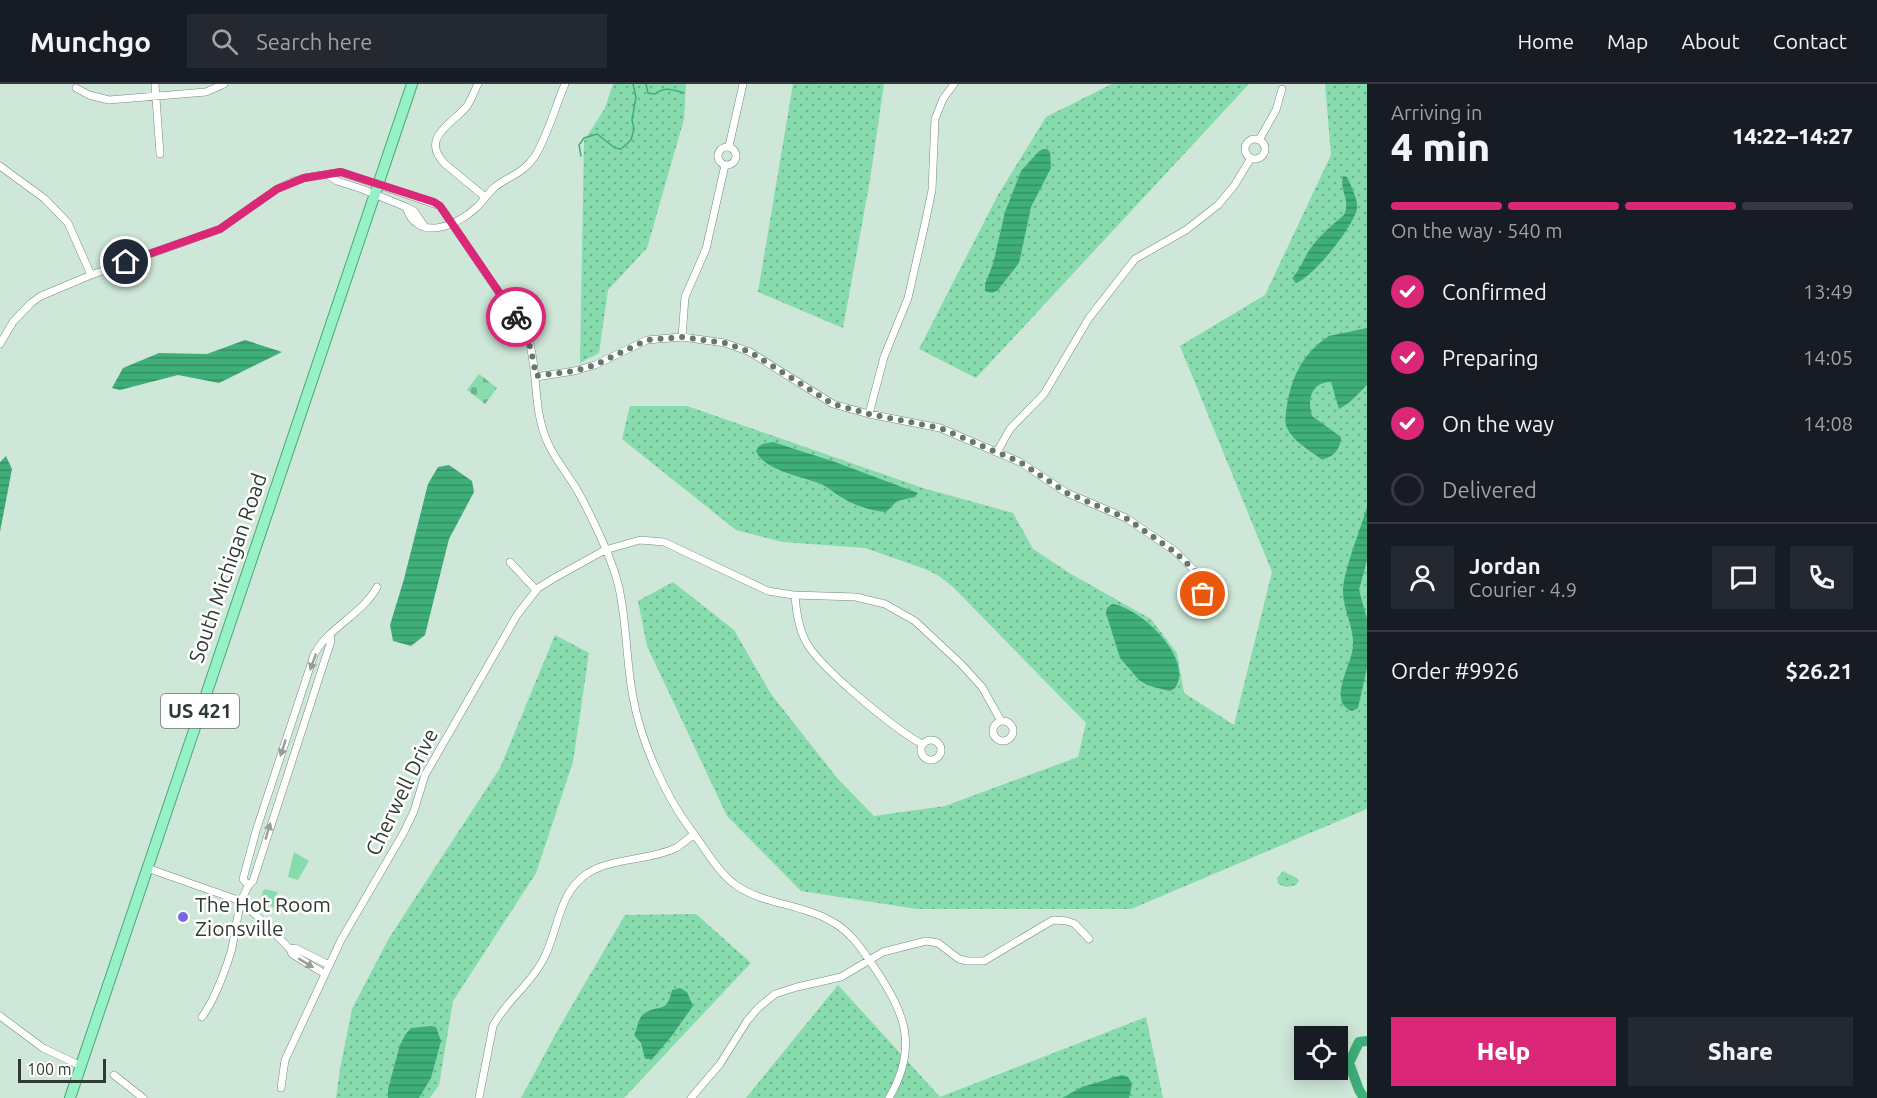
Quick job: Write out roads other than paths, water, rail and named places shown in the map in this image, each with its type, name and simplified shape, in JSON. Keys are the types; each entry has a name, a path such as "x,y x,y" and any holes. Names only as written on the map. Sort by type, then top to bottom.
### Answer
{"main road":[{"name":"South Michigan Road","path":"70,1098 412,84"}],"street":[{"path":"155,84 160,154"},
{"path":"76,88 89,95 109,100 206,92 224,84"},
{"path":"478,84 467,106 441,130 436,145 440,159 485,196"},
{"path":"377,190 406,207 411,220 416,225 439,228 452,225 477,207 485,196 499,184 521,172 535,155 565,84"},
{"path":"729,146 743,84"},
{"path":"869,414 884,357 911,287 932,190 935,119 943,99 954,84"},
{"path":"1260,140 1276,110 1282,89"},
{"path":"1250,140 1260,140 1265,147 1264,154 1259,158 1251,158 1245,151 1245,145 1250,140"},
{"path":"729,146 736,153 736,159 732,164 725,165 718,160 717,154 720,149 729,146"},
{"path":"997,452 1010,429 1044,394 1089,318 1135,259 1186,230 1218,205 1251,158"},
{"path":"682,337 685,297 706,249 725,165"},
{"path":"0,166 50,203 68,223 91,275"},
{"path":"0,344 13,322 41,296 91,275 220,229 277,189 291,182 328,175 337,181 434,202 445,212 522,326 531,347 536,376 536,399 547,443 584,503 619,587 633,698 658,774 674,805 694,834 734,884 755,894 829,919 855,940 870,961 891,992 902,1018 906,1038 902,1070 889,1098"},
{"path":"536,376 574,371 595,365 647,340 682,337 725,343 750,352 833,404 869,414 940,428 1020,462 1067,493 1126,518 1175,552 1195,571 1206,592"},
{"name":"Cherwell Drive","path":"280,1088 285,1060 341,940 404,832 414,811 425,776 517,615 536,590 605,550 640,540 664,542 768,591 795,595 856,597 885,604 903,613 933,636 982,687 1001,721"},
{"path":"510,562 536,590"},
{"path":"248,885 243,879 256,831 319,647 373,595 377,587"},
{"path":"795,595 800,628 811,651 888,721 922,744"},
{"path":"202,1017 210,1006 230,952 242,902 248,885 253,881 331,640 330,635"},
{"path":"302,692 313,695"},
{"path":"271,784 282,789"},
{"path":"478,1098 493,1026 499,1015 542,962 551,943 562,903 573,886 587,874 602,866 662,852 676,847 694,834"},
{"path":"147,868 242,902 290,949 292,954 325,974"},
{"path":"691,1098 720,1064 747,1021 775,994 841,977 883,952 932,941 967,962 984,961 1053,920 1075,924 1089,939"},
{"path":"290,949 295,948 329,965"},
{"path":"0,1016 43,1048 81,1066"},
{"path":"114,1075 143,1098"}],"waterway":[{"path":"581,156 579,145 584,138 597,134 615,148 621,149 631,140 636,97 633,84"},
{"path":"646,84 648,93 655,94 669,89 684,93"},
{"path":"1364,1098 1349,1063 1359,1042 1367,1041"}],"place":[{"name":"The Hot Room Zionsville","path":"183,917"}]}
